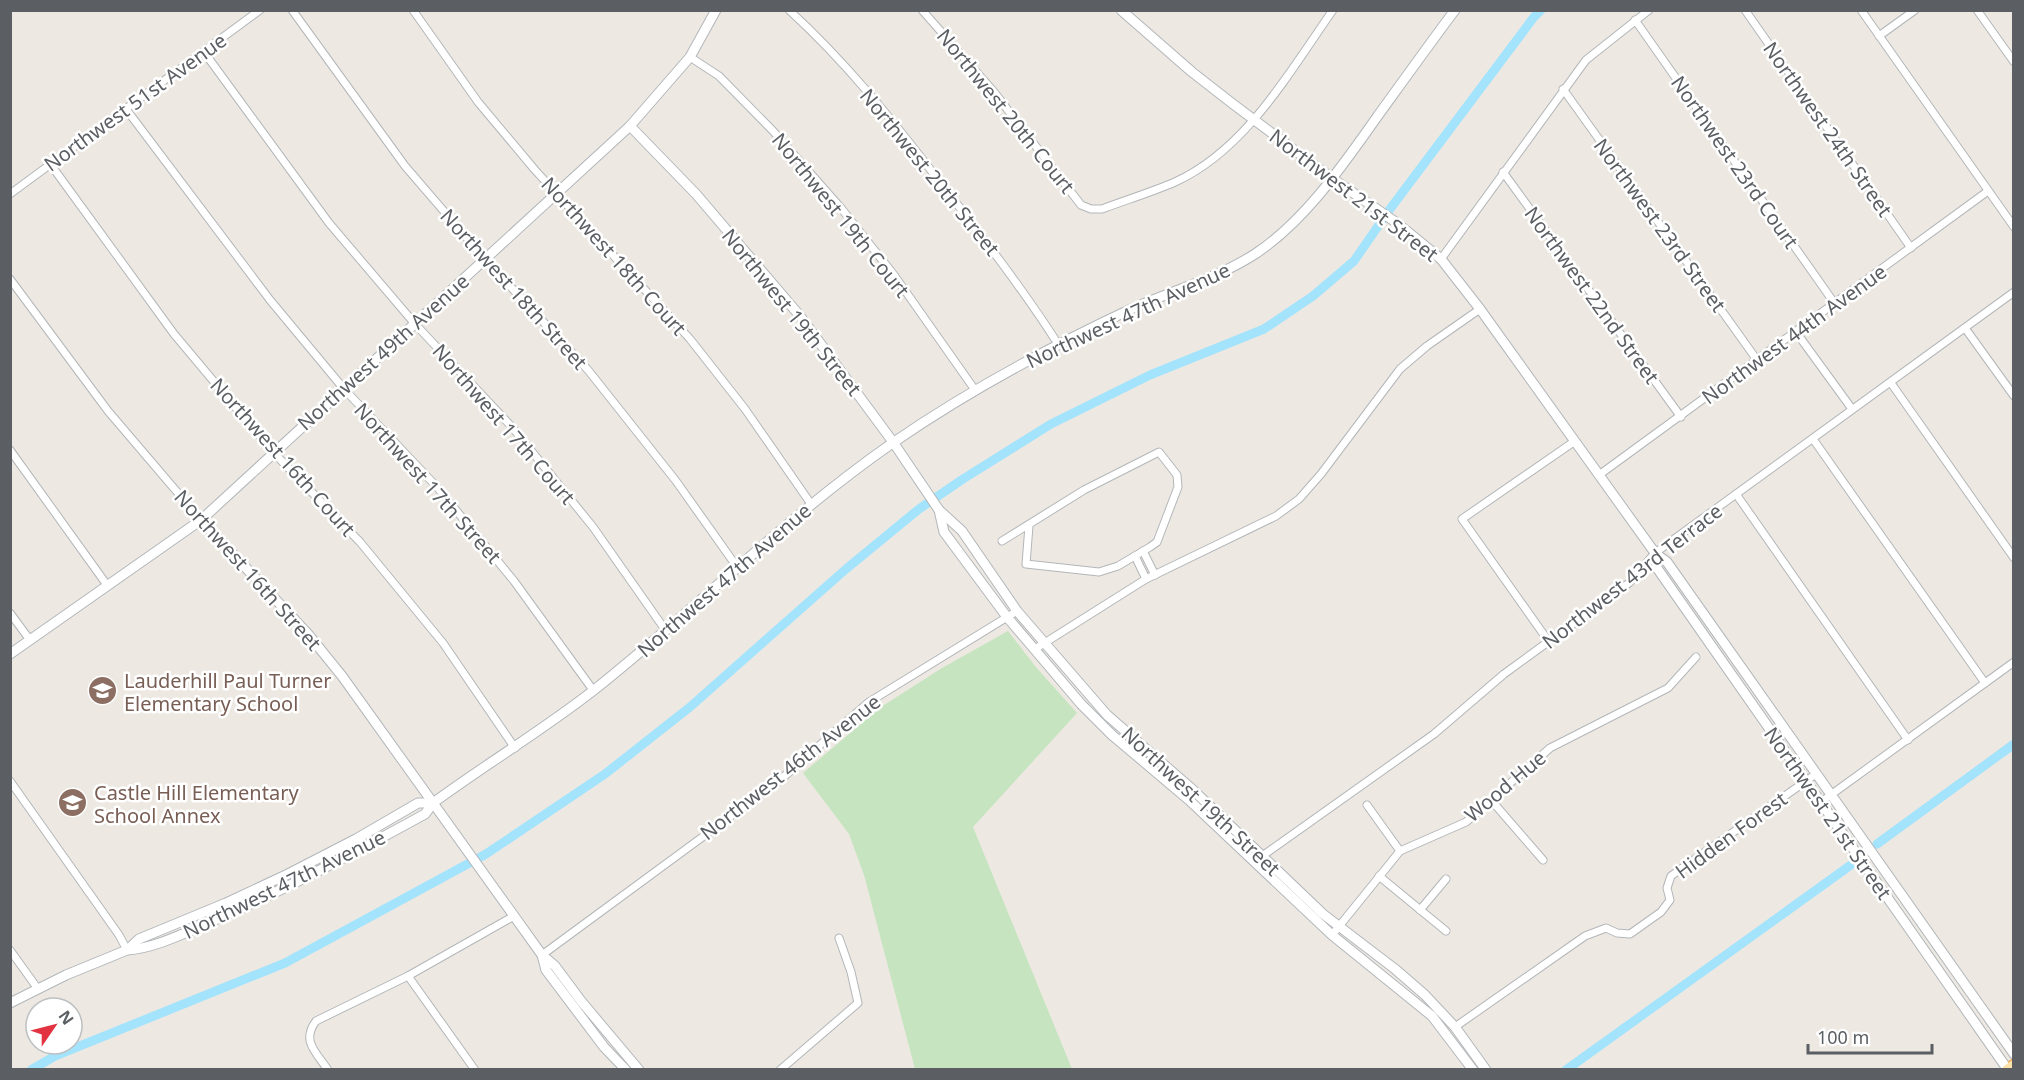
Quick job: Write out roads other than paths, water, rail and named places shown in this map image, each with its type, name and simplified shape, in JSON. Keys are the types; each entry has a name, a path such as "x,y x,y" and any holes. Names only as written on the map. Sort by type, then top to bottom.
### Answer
{"main road":[{"path":"2008,1069 2013,1065"}],"street":[{"name":"Northwest 51st Avenue","path":"10,194 260,10"},
{"name":"Northwest 18th Street","path":"292,10 405,166 484,259 588,370 676,481 737,567"},
{"name":"Northwest 18th Court","path":"413,10 478,102 556,193 690,339 745,409 811,504"},
{"name":"Northwest 49th Avenue","path":"10,654 201,520 630,126 690,57 716,10"},
{"name":"Northwest 20th Street","path":"789,10 846,69 909,141 994,250 1058,344"},
{"name":"Northwest 20th Court","path":"922,10 994,92 1081,205 1091,209 1102,209 1177,181 1210,161 1254,120"},
{"name":"Northwest 21st Street","path":"1121,10 1192,72 1333,179 1397,223 1441,259 1480,309 1655,553 1667,562 2013,1054"},
{"path":"1254,120 1333,10"},
{"name":"Northwest 47th Avenue","path":"127,950 144,949 186,933 294,885 425,814 433,803 515,748 593,690 666,631 811,504 893,442 975,390 1058,344 1132,309 1222,272 1257,253 1297,218 1333,179 1455,10"},
{"path":"1441,259 1586,60 1649,10"},
{"name":"Northwest 24th Street","path":"1745,10 1911,248"},
{"path":"1861,10 2013,227"},
{"path":"1880,36 1915,10"},
{"path":"1977,10 2013,62"},
{"name":"Northwest 23rd Court","path":"1635,20 1834,304"},
{"name":"Northwest 17th Court","path":"204,52 329,223 414,324 512,427 593,527 666,631"},
{"name":"Northwest 19th Court","path":"690,57 719,76 773,131 840,208 894,275 975,390"},
{"name":"Northwest 23rd Street","path":"1563,89 1757,360"},
{"name":"Northwest 17th Street","path":"126,109 270,300 344,388 444,495 514,581 593,690"},
{"name":"Northwest 19th Street","path":"630,126 696,194 800,316 893,442 939,510 962,531 1081,704 1432,1016 1473,1070"},
{"name":"Northwest 16th Court","path":"51,165 174,334 273,452 360,542 436,634 515,748"},
{"name":"Northwest 22nd Street","path":"1503,172 1681,417"},
{"name":"Northwest 44th Avenue","path":"1599,475 1989,191"},
{"name":"Northwest 16th Street","path":"10,279 108,411 201,520 308,634 337,670 542,955 555,966 639,1070"},
{"name":"Northwest 43rd Terrace","path":"1257,860 1434,734 1503,674 1629,582 1655,553 2013,292"},
{"path":"1039,646 1146,579 1276,516 1299,499 1321,474 1400,369 1427,346 1480,309"},
{"path":"1965,328 2013,396"},
{"path":"1796,332 1852,409"},
{"path":"1891,383 2013,558"},
{"path":"1813,439 1984,683"},
{"path":"1549,642 1462,519 1575,441"},
{"path":"10,450 107,585"},
{"path":"1002,541 1084,490 1159,452 1177,475 1179,487 1157,542 1118,566 1099,572 1026,564 1029,526"},
{"path":"1736,494 1908,740"},
{"name":"Northwest 19th Street","path":"939,510 944,532 1007,617 1107,715 1193,790 1257,860"},
{"path":"1143,551 1155,574"},
{"name":"Northwest 21st Street","path":"1655,553 1657,568 2008,1069"},
{"path":"1135,556 1146,579"},
{"name":"Northwest 46th Avenue","path":"542,955 780,780 869,702 1017,611"},
{"path":"10,613 30,640"},
{"name":"Wood Hue","path":"1335,930 1400,851 1466,822 1561,741 1668,688 1696,657"},
{"path":"1821,802 2013,662"},
{"path":"1100,723 1107,715"},
{"name":"Hidden Forest","path":"1455,1027 1585,936 1606,928 1617,933 1629,934 1661,912 1670,900 1667,888 1671,876 1816,774"},
{"path":"10,782 119,935 127,950"},
{"path":"1491,800 1543,860"},
{"name":"Northwest 47th Avenue","path":"10,1003 127,950 139,939 278,879 356,839 418,802 433,803"},
{"path":"1367,805 1400,851"},
{"path":"356,839 361,849"},
{"path":"1379,876 1446,931"},
{"path":"1420,910 1446,879"},
{"path":"328,1070 309,1044 309,1030 316,1021 408,976 514,916"},
{"path":"182,922 186,933"},
{"name":"Northwest 19th Street","path":"1335,930 1395,969 1425,995 1455,1027 1486,1070"},
{"path":"780,1070 858,1004 851,972 839,938"},
{"path":"10,950 38,989"},
{"name":"Northwest 16th Street","path":"542,955 546,970 604,1047 626,1070"},
{"path":"408,976 475,1070"}],"waterway":[{"path":"31,1070 55,1056 285,963 486,854 605,774 690,707 846,569 919,509 963,479 1051,424 1150,375 1264,329 1313,296 1354,261 1390,209 1541,10"},
{"path":"1877,844 2014,744"},
{"path":"1566,1070 1855,862"}],"place":[{"name":"Lauderhill Paul Turner Elementary School","path":"103,691"},
{"name":"Castle Hill Elementary School Annex","path":"73,803"}]}
